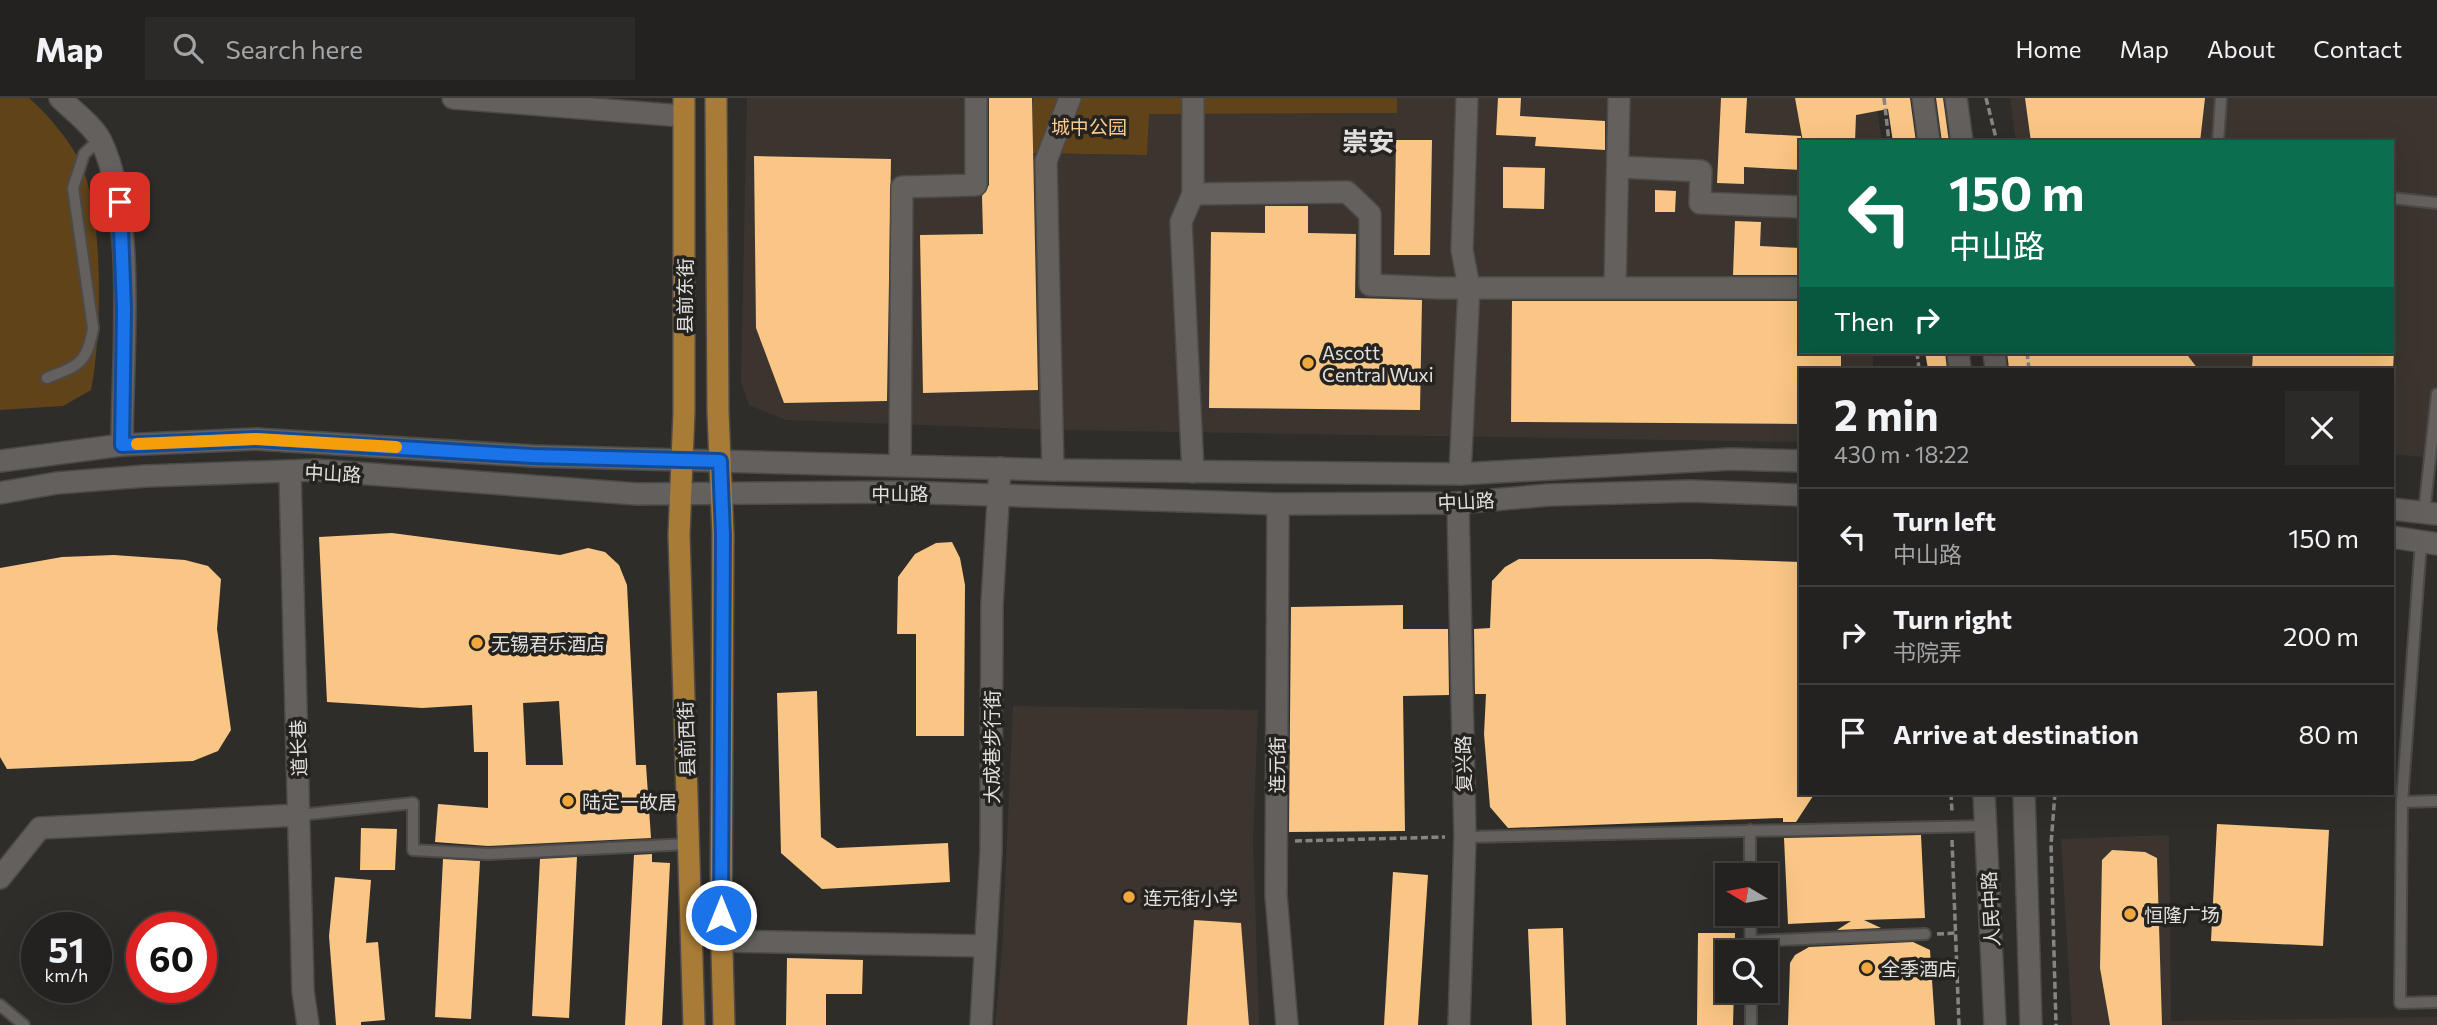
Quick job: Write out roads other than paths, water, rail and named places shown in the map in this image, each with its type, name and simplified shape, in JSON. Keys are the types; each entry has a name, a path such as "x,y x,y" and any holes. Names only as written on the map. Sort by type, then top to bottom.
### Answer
{"main road":[{"name":"县前东街","path":"716,98 720,461"},
{"name":"县前东街","path":"681,494 684,107"},
{"name":"县前西街","path":"720,461 724,1025"},
{"name":"县前西街","path":"681,494 679,535 694,1025"}],"street":[{"path":"60,98 100,139 120,202 124,309 122,445"},
{"path":"453,98 684,107"},
{"path":"900,464 902,187 976,185 976,98"},
{"path":"1053,471 1046,161 1070,98"},
{"path":"1193,98 1193,194 1181,222 1194,472"},
{"path":"1460,474 1469,288 1462,250 1467,98"},
{"path":"1615,286 1619,98"},
{"path":"1923,98 1930,140"},
{"path":"1956,98 1962,140"},
{"path":"1619,167 1701,171 1700,204 1799,207"},
{"path":"1193,194 1347,192 1370,214 1370,285 1469,288 1799,288"},
{"name":"中山路","path":"0,461 122,445 256,439 532,456 900,464 1053,471 1460,474 1731,459 1799,461"},
{"name":"大成巷步行街","path":"981,1025 991,852 992,604 1000,468"},
{"name":"中山路","path":"0,493 57,483 146,475 316,470 610,493 1000,495 1278,504 1458,503 1548,495 1690,491 1799,495"},
{"name":"道长巷","path":"290,471 303,991 308,1025"},
{"name":"复兴路","path":"1458,503 1465,837 1459,1025"},
{"name":"连元街","path":"1278,504 1276,895 1287,1025"},
{"path":"2394,509 2431,513"},
{"path":"2394,537 2429,543"},
{"name":"人民中路","path":"1984,795 1995,1025"},
{"name":"人民中路","path":"2024,795 2031,1025"},
{"path":"0,878 40,828 300,815"},
{"path":"722,941 985,946"}],"lane":[{"path":"2218,140 2221,98"},
{"path":"47,378 79,365 89,350 93,328 73,188 84,154 100,139"},
{"path":"2394,198 2437,203"},
{"path":"2431,513 2437,394"},
{"path":"2429,543 2402,802 2400,1003 2437,1002"},
{"path":"2402,802 2437,801"},
{"path":"300,815 413,803 413,850 488,854 690,844"},
{"path":"1465,837 1986,826"},
{"path":"1751,830 1751,863"},
{"path":"1778,945 1925,934"},
{"path":"1751,1003 1751,1025"},
{"path":"0,1005 24,1025"}],"place":[{"name":"Ascott Central Wuxi","path":"1308,363"},
{"name":"无锡君乐酒店","path":"477,643"},
{"name":"陆定一故居","path":"568,801"},
{"name":"连元街小学","path":"1129,897"},
{"name":"恒隆广场","path":"2130,914"},
{"name":"全季酒店","path":"1867,968"}],"district":[{"name":"崇安","path":"1368,140"}],"park label":[{"name":"城中公园","path":"1089,126"}]}
